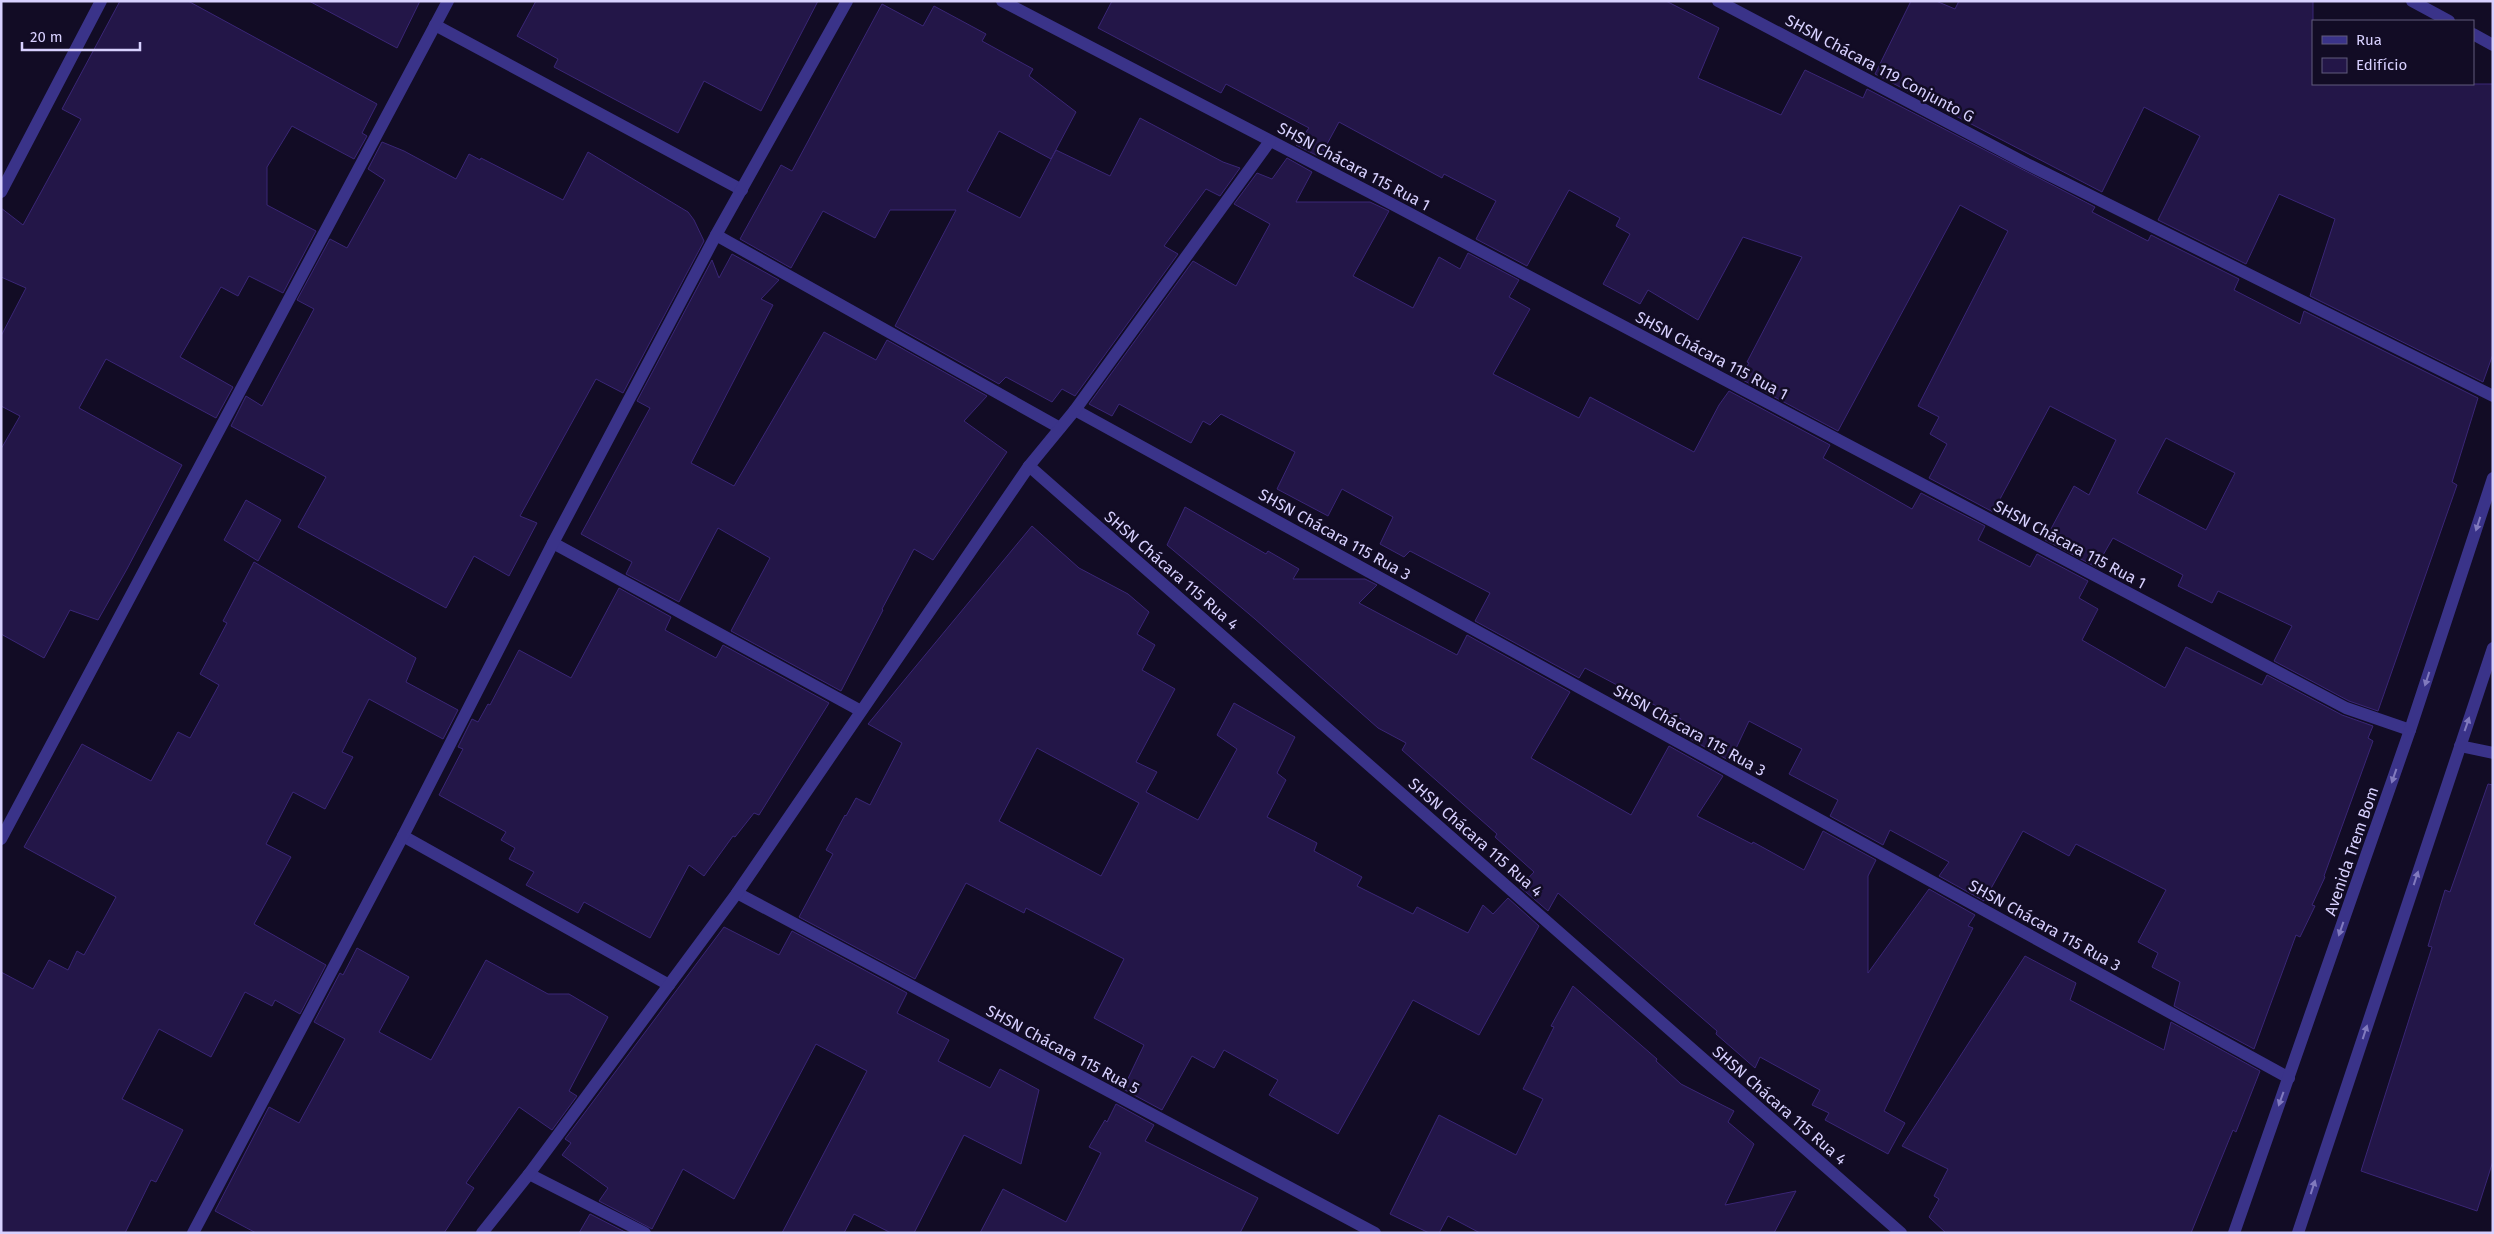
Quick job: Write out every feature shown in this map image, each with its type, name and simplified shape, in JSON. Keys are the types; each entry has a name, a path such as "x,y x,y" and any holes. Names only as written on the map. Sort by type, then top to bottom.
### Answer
{"street":[{"path":"1,192 101,1"},
{"path":"1,839 448,1"},
{"path":"193,1233 403,836 553,543 716,235 847,1"},
{"name":"SHSN Chácara 115 Rua 1","path":"1002,1 2346,708 2410,730"},
{"name":"SHSN Chácara 119 Conjunto G","path":"1718,1 2027,164 2493,396"},
{"path":"2412,1 2447,20"},
{"path":"435,25 742,190"},
{"path":"2474,35 2493,45"},
{"path":"482,1233 529,1174 736,893 1029,466 1075,410 1270,141"},
{"path":"716,235 1060,428"},
{"name":"SHSN Chácara 115 Rua 3","path":"1075,410 2289,1078"},
{"name":"SHSN Chácara 115 Rua 4","path":"1029,466 1901,1233"},
{"name":"Avenida Trem Bom","path":"2234,1233 2410,730 2493,478"},
{"path":"553,543 861,711"},
{"path":"2298,1233 2493,648"},
{"path":"2460,746 2493,753"},
{"path":"403,836 669,984"},
{"name":"SHSN Chácara 115 Rua 5","path":"736,893 1374,1233"},
{"path":"529,1174 645,1233"}],"building":[{"path":"120,1 188,1 377,104 362,133 367,136 354,159 292,126 267,167 267,205 316,231 283,293 249,276 238,296 221,287 180,357 233,387 216,418 106,359 79,408 182,465 98,620 70,610 44,658 1,634 1,449 20,416 1,406 1,336 26,288 1,277 1,208 23,225 81,119 62,109"},
{"path":"309,1 420,1 397,48"},
{"path":"536,1 818,1 761,111 704,81 678,133 554,67 558,59 517,36"},
{"path":"1112,1 1666,1 1719,28 1698,78 1781,115 1805,70 1863,98 1867,89 2095,207 2092,212 2148,241 2151,235 2239,279 2234,290 2300,324 2304,311 2478,398 2452,482 2457,485 2378,711 2349,701 2274,661 2292,626 2218,591 2212,603 2178,586 2183,575 2113,538 2096,567 2045,540 2074,486 2089,495 2116,440 2050,406 1993,512 1929,478 1947,444 1930,434 1939,417 1918,406 2008,231 1960,205 1838,431 1739,378 1749,363 1747,362 1802,257 1743,237 1698,320 1648,290 1640,304 1603,284 1630,234 1616,226 1620,218 1569,190 1527,266 1476,239 1496,201 1444,174 1442,178 1339,122 1320,157 1296,145 1309,128 1226,84 1221,93 1098,28","holes":["2166,438 2235,473 2206,530 2137,493"]},
{"path":"1911,1 1936,1 1955,9 1959,1 2313,1 2312,85 2493,84 2493,354 2483,382 2310,296 2335,219 2279,194 2246,264 2158,220 2200,136 2144,107 2102,192 1875,74"},
{"path":"882,4 923,26 934,6 986,34 982,41 1033,69 1029,76 1076,112 1051,159 999,131 967,191 1020,218 1056,150 1110,176 1140,118 1223,162 1240,168 1220,196 1206,189 1164,246 1178,254 1075,396 1062,389 1052,402 1006,377 999,384 895,326 956,210 890,210 875,238 823,211 791,268 740,239 781,165 792,171"},
{"path":"382,142 404,151 456,179 469,154 480,160 481,158 563,200 588,152 688,212 704,241 623,393 596,379 520,516 537,523 509,576 474,556 446,608 298,527 326,477 231,426 246,396 262,406 314,309 297,300 330,239 347,248 385,180 368,169"},
{"path":"1287,158 1312,172 1296,202 1370,202 1389,211 1353,276 1413,308 1439,257 1460,269 1468,253 1519,280 1509,297 1530,309 1493,374 1579,418 1590,397 1694,452 1719,405 1729,391 1830,445 1823,458 1912,509 1921,493 1985,526 1978,540 2030,567 2037,554 2088,581 2079,598 2098,609 2082,640 2165,688 2186,647 2262,685 2267,675 2342,715 2373,726 2368,738 2373,741 2325,877 2312,905 2315,906 2300,937 2296,935 2254,1049 2174,1006 2180,982 2152,967 2158,953 2138,942 2166,890 2076,844 2069,856 2023,831 1984,901 1939,876 1949,862 1890,830 1883,845 1830,816 1838,800 1789,774 1802,749 1749,721 1730,761 1676,731 1681,719 1585,668 1579,678 1475,621 1490,593 1410,551 1404,557 1380,544 1393,517 1342,489 1328,516 1277,489 1295,452 1221,414 1210,425 1203,421 1191,443 1119,404 1112,416 1089,404 1193,261 1236,286 1270,224 1234,204 1257,173 1272,179"},
{"path":"732,254 779,280 761,299 773,305 691,463 734,486 824,332 876,360 887,340 987,396 964,421 1007,452 933,560 914,549 841,691 731,631 770,558 718,528 679,602 626,574 632,562 581,534 650,408 637,401 712,260 719,278"},
{"path":"246,500 281,520 258,561 224,540"},
{"path":"1185,507 1266,554 1268,551 1299,569 1293,579 1365,579 1377,585 1359,603 1457,655 1467,635 1570,692 1531,758 1631,815 1669,746 1723,776 1697,816 1752,844 1753,842 1804,870 1823,831 1876,860 1868,876 1868,973 1929,889 1975,915 1968,926 1973,928 1884,1111 1905,1123 1888,1154 1825,1120 1829,1113 1812,1105 1820,1090 1760,1057 1755,1068 1716,1034 1717,1031 1558,893 1548,911 1520,887 1534,872 1495,837 1497,834 1402,750 1406,743 1378,728 1255,619 1167,545"},
{"path":"1032,526 1079,568 1128,594 1149,612 1137,634 1155,645 1142,670 1175,689 1136,762 1157,772 1146,792 1198,820 1237,749 1217,735 1234,703 1295,737 1277,773 1286,780 1267,817 1317,843 1314,851 1362,877 1357,886 1413,914 1417,907 1468,933 1483,905 1493,914 1508,898 1539,926 1479,1035 1413,1000 1338,1134 1269,1095 1278,1080 1224,1050 1214,1068 1192,1056 1162,1110 1123,1089 1144,1045 1094,1018 1124,959 1026,908 1024,913 966,883 915,979 799,917 833,854 826,850 845,815 856,798 870,805 902,743 868,724","holes":["1037,748 1139,803 1101,876 999,821"]},
{"path":"254,562 416,658 406,682 458,710 443,739 369,699 342,752 353,757 325,809 293,792 266,844 291,857 254,924 326,965 300,1014 275,1000 272,1006 245,992 211,1057 159,1029 122,1099 183,1130 156,1182 151,1180 125,1233 1,1233 1,972 33,989 49,960 68,970 77,951 84,955 116,897 24,847 82,744 151,781 178,732 190,738 219,685 200,674 227,623 223,621"},
{"path":"619,588 671,617 665,630 716,658 723,645 829,703 759,815 754,813 735,837 733,836 704,876 689,865 650,938 584,902 578,913 526,885 534,872 509,859 515,848 501,840 506,832 439,795 463,749 458,747 472,719 478,722 488,704 490,705 519,650 571,678"},
{"path":"2488,784 2493,785 2493,1161 2477,1211 2361,1171 2432,947 2428,946 2445,890 2450,892"},
{"path":"724,927 779,955 792,931 907,993 897,1013 949,1040 938,1061 990,1088 1000,1069 1039,1090 1021,1164 964,1135 914,1233 891,1233 854,1214 844,1233 782,1233 867,1071 816,1044 734,1199 683,1169 652,1229 599,1201 608,1188 562,1155 571,1143 565,1139"},
{"path":"357,948 409,977 379,1032 431,1060 486,960 548,994 569,994 608,1017 569,1091 577,1096 552,1130 519,1107 466,1183 474,1188 444,1233 256,1233 215,1211 269,1107 299,1123 345,1039 314,1022 340,973 343,975"},
{"path":"2025,956 2076,983 2070,1000 2164,1050 2171,1022 2260,1071 2236,1132 2233,1130 2191,1233 1946,1233 1929,1217 1939,1199 1934,1196 1948,1169 1902,1146"},
{"path":"1573,986 1657,1059 1656,1061 1681,1084 1734,1111 1728,1122 1754,1144 1725,1205 1796,1191 1774,1233 1480,1233 1448,1216 1439,1233 1429,1233 1390,1214 1439,1115 1516,1155 1543,1099 1523,1089 1554,1027 1551,1026"},
{"path":"1116,1104 1154,1125 1145,1141 1258,1198 1240,1233 980,1233 1003,1189 1066,1222 1101,1153 1089,1147 1105,1120 1107,1122"},
{"path":"590,1214 627,1233 579,1233"}]}
